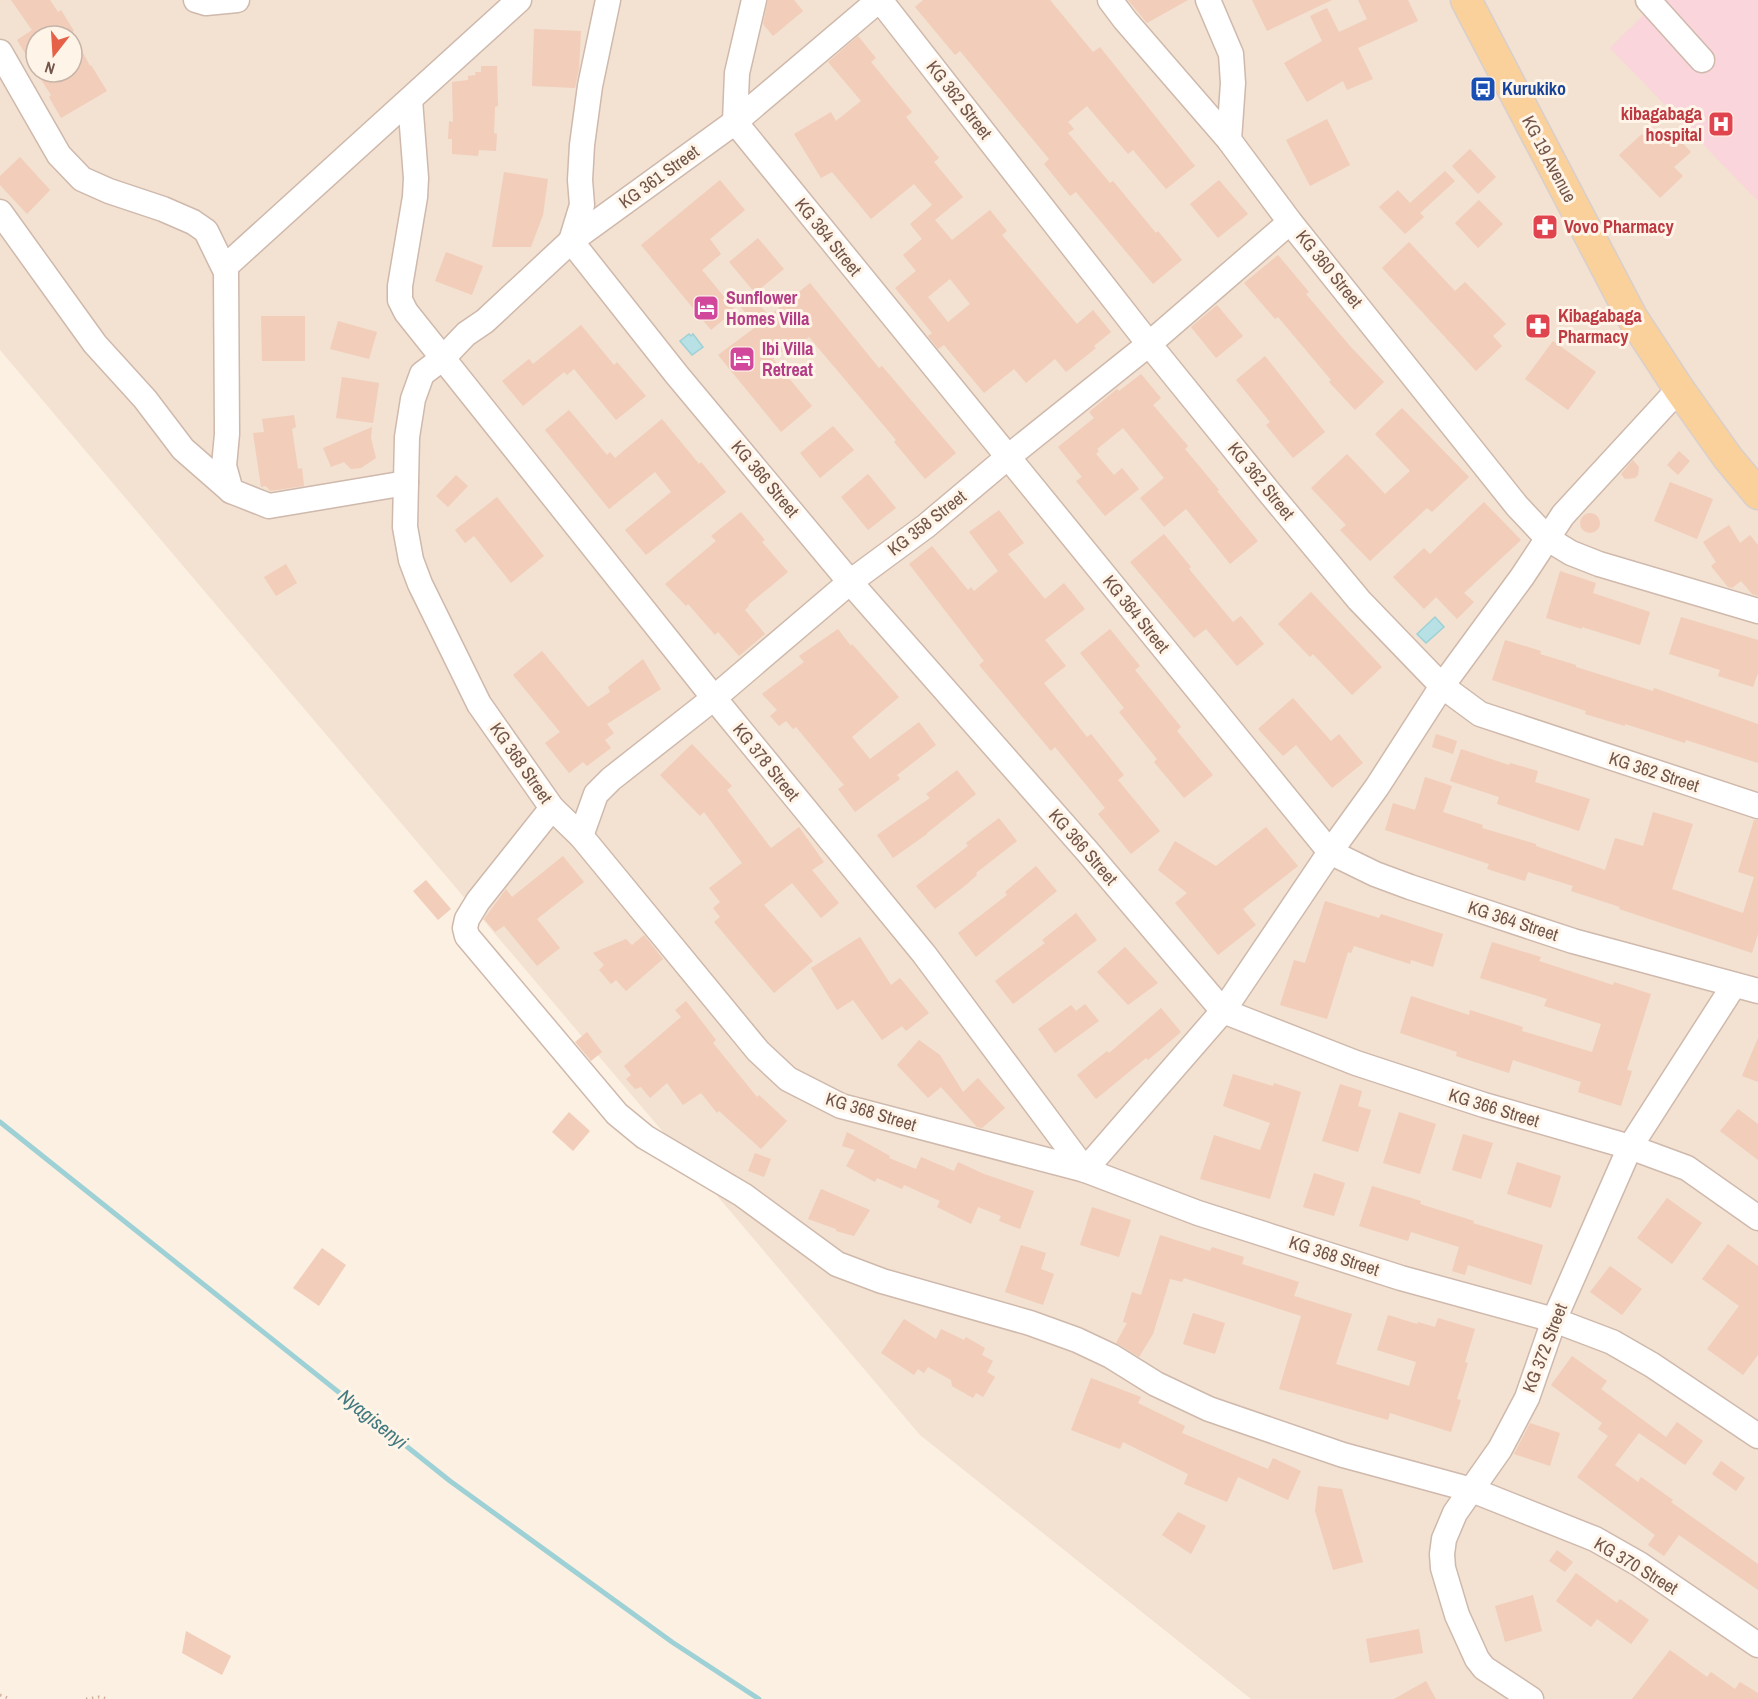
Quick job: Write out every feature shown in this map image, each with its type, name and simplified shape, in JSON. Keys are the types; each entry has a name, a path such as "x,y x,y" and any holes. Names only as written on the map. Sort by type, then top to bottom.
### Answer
{"main road":[{"name":"KG 19 Avenue","path":"1466,0 1632,317 1728,458 1758,494"}],"street":[{"path":"196,0 206,3 237,0"},
{"path":"225,267 519,0"},
{"path":"571,241 582,205 580,180 582,145 590,87 608,0"},
{"path":"735,122 737,73 754,0"},
{"name":"KG 361 Street","path":"443,358 466,334 485,321 571,241 735,122 880,0"},
{"name":"KG 362 Street","path":"880,0 1149,344 1269,492 1359,600 1442,686 1479,714 1758,806"},
{"name":"KG 360 Street","path":"1110,0 1229,140 1290,222 1510,497 1548,539 1571,553 1599,564 1758,611"},
{"path":"1208,0 1231,54 1233,83 1229,140"},
{"path":"1648,0 1702,60"},
{"path":"0,52 59,156 82,179 193,222 206,231 225,267 227,434 224,466 231,491"},
{"name":"KG 378 Street","path":"410,100 416,178 400,286 400,300 406,312 714,698 924,954 1085,1170"},
{"name":"KG 364 Street","path":"735,122 1330,852 1375,874 1432,895 1573,941 1758,991"},
{"path":"0,212 95,344 145,399 183,449 231,491 269,506 406,483"},
{"name":"KG 358 Street","path":"580,836 596,794 611,779 714,698 850,582 926,526 1149,344 1290,222"},
{"name":"KG 366 Street","path":"571,241 677,375 850,582 1079,842 1223,1011 1356,1063 1484,1105 1630,1147 1687,1168 1758,1218"},
{"name":"KG 368 Street","path":"443,358 422,374 413,399 407,437 405,527 411,560 420,584 479,704 552,807 580,836 758,1051 788,1079 841,1106 1085,1170 1198,1213 1356,1263 1554,1320 1612,1342 1652,1365 1758,1436"},
{"path":"1085,1170 1223,1011 1330,852 1377,787 1442,686 1563,515 1679,389"},
{"name":"KG 370 Street","path":"552,807 478,901 467,919 466,936 617,1114 645,1137 743,1195 847,1269 894,1285 1030,1323 1077,1340 1111,1356 1156,1384 1209,1409 1264,1429 1343,1455 1472,1490 1619,1551 1758,1645"},
{"name":"KG 372 Street","path":"1532,1699 1484,1668 1477,1659 1457,1615 1443,1568 1444,1539 1455,1513 1500,1449 1527,1398 1554,1320 1630,1147 1734,985"}],"path":[{"path":"0,1695 11,1699"},
{"path":"86,1699 109,1699"}],"shaded area":[{"path":"0,0 1758,0 1758,1699 1251,1699 920,1435 0,350"},
{"name":"kibagabaga hospital","path":"1659,0 1758,0 1758,201 1610,48"}],"water":[{"path":"689,334 691,336 693,334 703,347 692,355 680,341"},
{"path":"1435,617 1444,627 1426,643 1417,634"}],"building":[{"path":"11,0 50,0 58,12 61,10 70,24 28,24"},
{"path":"768,0 794,0 803,11 773,36 763,24"},
{"path":"923,0 1050,0 1093,52 1100,47 1195,166 1166,189 1133,150 1128,154 1087,106 1068,122 1074,129 1068,133 1110,183 1113,181 1156,233 1158,231 1182,260 1153,284 1076,192 1070,196 1044,164 1049,159 960,51 955,55 915,7"},
{"path":"1128,0 1188,0 1147,23"},
{"path":"1252,0 1332,0 1267,31"},
{"path":"1358,0 1408,0 1418,21 1358,48 1373,79 1347,90 1343,81 1307,102 1284,63 1322,41 1310,16 1327,8 1339,32 1367,19"},
{"path":"534,29 581,31 579,69 575,88 532,86"},
{"path":"24,35 24,51 17,40"},
{"path":"858,36 876,58 871,62 912,112 906,117 939,158 934,162 963,197 935,220 952,240 990,210 1007,231 1002,235 1077,324 1093,310 1111,332 1094,346 1096,348 1066,372 1055,359 1026,383 1014,369 984,393 944,345 938,349 928,336 932,333 895,288 916,271 903,255 922,239 910,224 932,205 914,184 871,219 832,172 821,178 794,134 831,112 836,121 861,101 828,62","holes":["950,279 970,304 948,322 928,297"]},
{"path":"84,55 107,91 61,118 49,97 51,95 44,84 84,84"},
{"path":"481,66 497,66 498,106 495,107 494,133 497,134 496,151 479,150 478,156 452,154 452,139 448,139 449,121 453,122 452,82 468,80 468,76 481,72"},
{"path":"1327,119 1350,165 1310,186 1286,140"},
{"path":"1670,130 1691,152 1674,167 1683,176 1660,198 1619,155 1642,134 1653,145"},
{"path":"1470,149 1496,177 1478,194 1452,166"},
{"path":"20,157 50,190 27,214 0,185 0,176"},
{"path":"1445,171 1455,181 1420,213 1424,217 1405,234 1379,207 1398,190 1410,203"},
{"path":"504,172 548,179 543,215 531,247 492,247"},
{"path":"720,180 745,210 710,239 721,254 702,270 735,310 711,330 641,245"},
{"path":"1219,180 1248,214 1218,238 1190,204"},
{"path":"1479,200 1503,224 1478,248 1455,223"},
{"path":"758,238 784,269 755,293 729,262"},
{"path":"1409,242 1455,291 1465,282 1506,324 1493,336 1502,346 1476,371 1382,268"},
{"path":"446,252 483,266 472,295 435,281"},
{"path":"1278,255 1309,292 1306,294 1384,382 1355,410 1329,382 1331,380 1278,317 1275,319 1244,283"},
{"path":"810,283 879,368 882,366 956,453 925,479 894,442 896,440 809,337 798,345 795,341 773,359 812,406 781,432 718,355 757,326 737,303 749,292 769,316"},
{"path":"1217,305 1243,336 1216,358 1191,327"},
{"path":"261,316 305,316 305,361 262,361"},
{"path":"338,321 377,332 369,359 330,349"},
{"path":"581,325 614,365 617,362 646,396 616,420 574,369 567,375 564,372 523,406 502,381 529,359 533,364"},
{"path":"1553,341 1596,372 1568,410 1525,379"},
{"path":"1265,356 1325,432 1293,458 1266,425 1270,422 1236,380"},
{"path":"1141,374 1161,398 1153,405 1188,446 1185,449 1258,541 1230,564 1186,509 1164,527 1140,498 1164,478 1123,428 1097,449 1099,451 1096,454 1114,475 1122,468 1139,489 1105,516 1076,481 1082,477 1058,447 1094,418 1089,412 1117,389 1119,391"},
{"path":"342,377 379,383 373,423 336,418"},
{"path":"1402,408 1469,477 1432,512 1427,508 1370,561 1340,530 1346,525 1311,488 1347,454 1385,494 1410,471 1375,434"},
{"path":"569,410 607,455 610,452 615,458 662,419 699,464 701,462 726,492 646,555 625,530 671,492 655,472 609,509 545,430"},
{"path":"294,415 296,427 292,429 298,469 302,468 304,486 270,491 266,486 261,487 253,433 264,432 262,419"},
{"path":"833,426 854,450 820,478 800,453"},
{"path":"372,427 371,438 376,458 361,468 351,469 344,462 331,467 323,448"},
{"path":"1679,451 1690,461 1678,475 1667,465"},
{"path":"1633,460 1639,467 1638,475 1635,478 1625,479 1621,474"},
{"path":"868,474 896,508 868,530 841,497"},
{"path":"456,475 468,486 448,507 436,496"},
{"path":"1670,482 1713,499 1697,539 1654,521"},
{"path":"497,497 544,556 511,583 474,536 465,543 455,530"},
{"path":"1484,502 1521,540 1464,593 1474,602 1457,619 1436,597 1424,609 1393,577 1424,548 1430,554"},
{"path":"999,510 1024,543 1008,554 1045,599 1064,583 1085,609 1045,640 1066,666 1044,683 1087,737 1091,734 1124,775 1118,780 1160,831 1131,854 1098,814 1105,808 1055,747 1051,751 979,665 984,661 909,564 932,546 968,590 971,587 974,591 998,571 969,532"},
{"path":"741,512 765,540 762,542 788,572 745,610 765,634 739,656 718,632 715,635 688,604 686,606 665,584 716,541 711,536"},
{"path":"1590,513 1597,516 1600,523 1597,530 1590,533 1583,530 1580,523 1583,516"},
{"path":"1729,525 1740,543 1750,535 1758,545 1758,596 1752,594 1741,581 1732,588 1728,587 1711,566 1716,562 1703,542"},
{"path":"1164,534 1191,567 1189,569 1233,622 1241,616 1264,644 1237,666 1206,629 1194,638 1130,562"},
{"path":"286,564 297,583 276,596 264,577"},
{"path":"1560,571 1596,583 1593,593 1650,612 1640,645 1546,618"},
{"path":"1311,592 1382,667 1352,695 1313,654 1310,657 1278,624"},
{"path":"1681,617 1758,640 1758,673 1753,687 1718,676 1720,670 1669,654"},
{"path":"838,629 899,697 852,737 870,759 919,722 936,745 897,775 900,779 855,812 838,789 844,785 796,727 793,729 786,721 779,726 770,716 777,710 762,694 804,662 799,656"},
{"path":"1110,629 1140,666 1135,670 1181,727 1177,731 1213,775 1184,798 1154,762 1157,759 1119,712 1124,708 1080,653"},
{"path":"1505,640 1541,651 1540,654 1576,665 1576,667 1653,691 1654,688 1758,724 1758,763 1686,740 1685,743 1585,714 1586,711 1492,680"},
{"path":"542,651 588,707 610,692 608,687 643,659 661,689 607,724 614,733 605,740 611,748 587,766 583,762 569,773 545,743 560,732 513,675"},
{"path":"1293,698 1331,741 1339,734 1363,763 1332,788 1296,745 1283,756 1258,729"},
{"path":"1436,734 1457,741 1453,754 1432,747"},
{"path":"692,744 732,786 727,790 771,848 799,827 824,862 812,870 839,903 821,918 792,883 764,905 813,961 774,993 714,922 720,917 713,908 720,902 709,888 742,863 704,812 700,816 660,775"},
{"path":"1461,749 1509,765 1510,763 1538,771 1535,782 1590,799 1579,831 1497,804 1499,797 1450,781"},
{"path":"957,770 976,794 893,858 877,835 930,798 926,794"},
{"path":"1425,777 1452,786 1443,812 1483,825 1482,828 1536,844 1536,846 1605,870 1615,838 1643,846 1653,812 1693,824 1672,889 1743,913 1754,877 1738,872 1754,820 1758,820 1758,934 1752,953 1619,909 1620,907 1571,891 1573,886 1528,872 1525,881 1487,869 1489,864 1385,830 1393,803 1415,810"},
{"path":"999,818 1017,841 935,909 916,886 968,846 966,843"},
{"path":"1266,827 1298,866 1243,909 1256,925 1218,955 1175,903 1187,893 1158,870 1175,841 1216,866"},
{"path":"563,856 584,882 537,919 560,948 537,966 504,926 495,932 484,919 506,889 512,897"},
{"path":"1036,866 1057,891 976,957 958,933 1007,895 1005,892"},
{"path":"426,880 451,909 438,920 413,891"},
{"path":"1325,901 1379,918 1381,914 1443,934 1433,967 1411,960 1410,964 1354,946 1351,953 1348,952 1327,1019 1280,1005 1294,960 1305,963"},
{"path":"1076,913 1097,940 1013,1004 995,981 1045,943 1042,940"},
{"path":"644,935 663,959 626,991 616,980 611,984 599,970 604,965 593,953 626,939 632,945"},
{"path":"860,937 891,985 900,978 929,1013 906,1031 902,1026 882,1040 853,1000 837,1010 811,968"},
{"path":"1492,942 1541,957 1539,961 1613,985 1614,982 1651,994 1627,1070 1632,1071 1621,1106 1578,1092 1581,1082 1513,1060 1509,1073 1456,1056 1457,1052 1400,1033 1411,996 1469,1015 1470,1010 1523,1027 1522,1031 1592,1052 1601,1024 1544,1006 1547,999 1480,978"},
{"path":"1125,947 1158,983 1128,1005 1097,972"},
{"path":"686,1001 716,1040 713,1043 757,1097 759,1095 787,1121 761,1149 719,1111 717,1113 701,1093 683,1105 667,1083 650,1098 641,1087 635,1089 626,1079 631,1075 624,1066 681,1017 675,1010"},
{"path":"1085,1004 1099,1021 1055,1053 1038,1029 1071,1005 1076,1011"},
{"path":"1161,1008 1181,1032 1096,1099 1077,1075 1107,1051 1109,1053"},
{"path":"587,1032 602,1052 591,1061 575,1042"},
{"path":"1758,1038 1758,1082 1742,1076"},
{"path":"919,1040 940,1055 963,1092 978,1078 1005,1108 982,1128 977,1127 941,1087 928,1098 897,1065"},
{"path":"1233,1074 1301,1092 1270,1199 1200,1179 1214,1135 1260,1150 1270,1123 1223,1106"},
{"path":"1340,1084 1362,1091 1358,1106 1371,1110 1358,1152 1322,1141"},
{"path":"1738,1109 1758,1124 1758,1160 1720,1131"},
{"path":"569,1112 590,1131 573,1151 552,1132"},
{"path":"1399,1112 1436,1124 1420,1174 1383,1163"},
{"path":"847,1132 890,1156 889,1158 916,1169 921,1157 954,1171 958,1162 984,1174 1034,1191 1020,1229 999,1221 1001,1216 978,1207 971,1224 937,1207 940,1201 904,1185 902,1189 877,1178 875,1182 846,1166 855,1150 842,1146"},
{"path":"1463,1134 1493,1143 1481,1179 1452,1170"},
{"path":"755,1153 771,1159 764,1177 748,1171"},
{"path":"1517,1162 1561,1176 1551,1208 1507,1194"},
{"path":"1314,1173 1345,1183 1334,1216 1303,1207"},
{"path":"1372,1186 1421,1201 1420,1204 1474,1221 1473,1223 1543,1245 1531,1285 1468,1265 1465,1275 1452,1271 1459,1247 1411,1232 1408,1241 1359,1226"},
{"path":"821,1189 870,1210 854,1236 808,1219"},
{"path":"1667,1198 1702,1223 1672,1264 1637,1238"},
{"path":"1092,1207 1131,1220 1119,1257 1080,1245"},
{"path":"1160,1235 1210,1251 1212,1247 1244,1257 1242,1264 1299,1282 1294,1296 1352,1314 1336,1364 1409,1386 1416,1362 1377,1350 1388,1315 1435,1327 1438,1318 1475,1329 1457,1399 1461,1400 1451,1432 1390,1413 1388,1420 1279,1389 1301,1316 1184,1278 1182,1282 1170,1279 1153,1334 1139,1357 1116,1343 1127,1323 1123,1322 1132,1292 1141,1295"},
{"path":"1728,1244 1758,1266 1758,1355 1743,1375 1707,1349 1739,1306 1702,1279"},
{"path":"1021,1245 1046,1253 1041,1269 1054,1274 1043,1305 1005,1292"},
{"path":"322,1248 346,1265 319,1306 293,1288"},
{"path":"1610,1266 1642,1289 1622,1315 1590,1292"},
{"path":"1193,1313 1225,1323 1215,1354 1183,1344"},
{"path":"904,1319 936,1339 941,1329 964,1340 966,1337 985,1348 982,1355 993,1361 987,1372 995,1377 983,1397 976,1393 973,1398 952,1386 951,1380 928,1367 924,1373 918,1369 914,1375 881,1353"},
{"path":"1572,1356 1607,1381 1601,1389 1666,1437 1677,1422 1703,1441 1685,1465 1639,1433 1615,1465 1638,1482 1641,1477 1673,1500 1671,1502 1758,1564 1758,1590 1679,1535 1664,1556 1648,1545 1655,1535 1577,1477 1608,1436 1598,1429 1602,1423 1551,1385"},
{"path":"1091,1378 1141,1397 1138,1403 1185,1426 1182,1433 1268,1469 1273,1458 1301,1471 1288,1500 1238,1477 1227,1502 1184,1484 1188,1474 1123,1442 1120,1449 1071,1430"},
{"path":"1530,1423 1560,1433 1550,1466 1514,1454"},
{"path":"1721,1461 1745,1478 1736,1491 1712,1474"},
{"path":"1318,1486 1342,1489 1363,1562 1333,1570 1315,1511"},
{"path":"1178,1512 1206,1526 1191,1554 1162,1535"},
{"path":"1557,1550 1573,1562 1565,1572 1549,1561"},
{"path":"1576,1573 1617,1603 1620,1599 1649,1620 1631,1644 1597,1619 1591,1627 1556,1601"},
{"path":"1533,1595 1542,1631 1505,1642 1495,1606"},
{"path":"1419,1629 1423,1653 1370,1663 1366,1639"},
{"path":"186,1631 231,1656 222,1675 182,1653"},
{"path":"1670,1650 1707,1677 1711,1672 1735,1689 1740,1682 1758,1693 1758,1699 1632,1699"},
{"path":"1426,1681 1436,1699 1394,1699"}],"waterway":[{"name":"Nyagisenyi","path":"0,1122 450,1481 672,1642 759,1699"}],"place":[{"name":"Kurukiko","path":"1483,89"},
{"name":"kibagabaga hospital","path":"1721,124"},
{"name":"Vovo Pharmacy","path":"1545,227"},
{"name":"Sunflower Homes Villa","path":"706,308"},
{"name":"Kibagabaga Pharmacy","path":"1538,326"},
{"name":"Ibi Villa Retreat","path":"742,359"}]}
